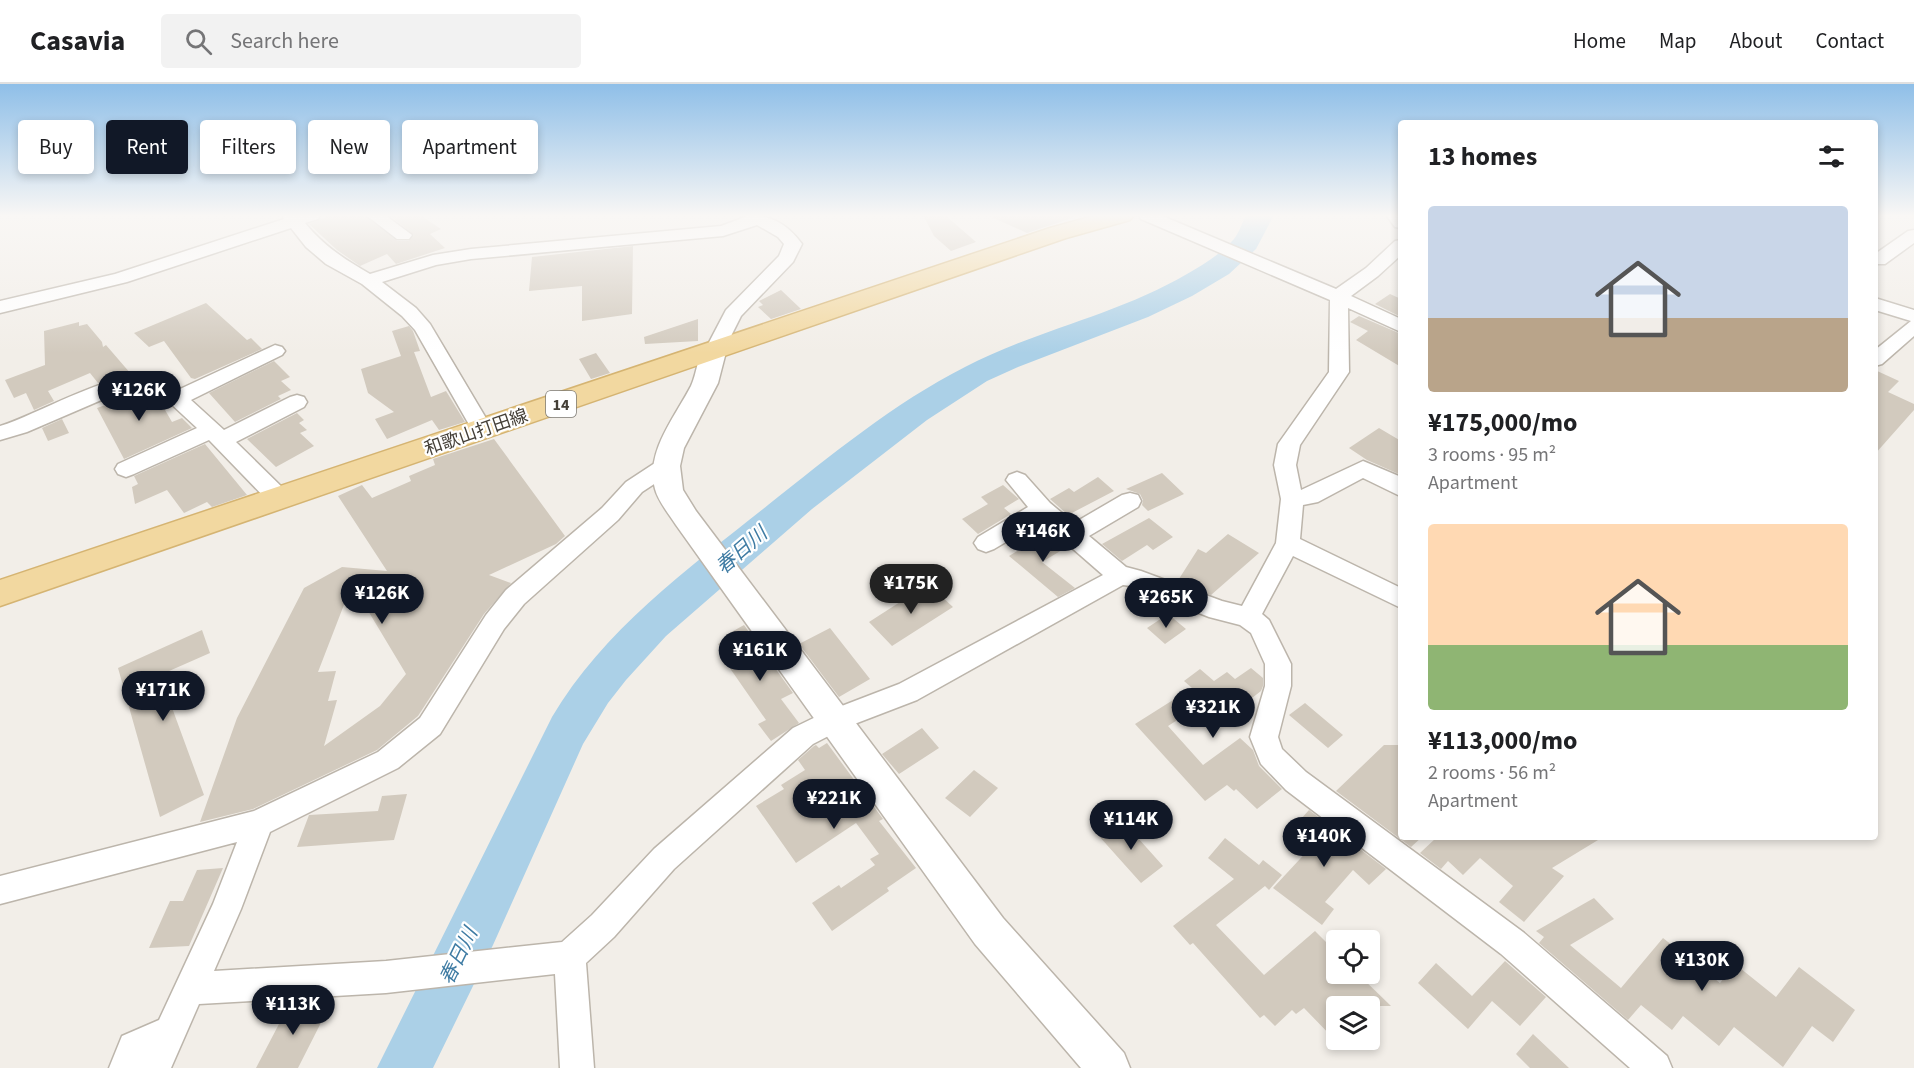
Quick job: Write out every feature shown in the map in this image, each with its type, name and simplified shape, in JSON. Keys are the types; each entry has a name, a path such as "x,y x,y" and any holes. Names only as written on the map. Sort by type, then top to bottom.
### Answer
{"main road":[{"name":"和歌山打田線","path":"0,593 977,261"}],"street":[{"path":"0,307 121,278 170,261"},
{"path":"334,261 368,280 409,312 423,328 482,430"},
{"path":"368,280 430,261"},
{"path":"784,261 733,314 714,352 705,383 671,448 666,466 669,490 686,518 760,620 989,931 1109,1068"},
{"path":"1253,261 1339,296 1398,325"},
{"path":"1339,296 1384,261"},
{"path":"1248,617 1288,543 1292,499 1286,465 1289,444 1339,372 1339,296"},
{"path":"1878,305 1914,316"},
{"path":"1878,357 1914,326"},
{"path":"178,398 275,351"},
{"path":"0,432 20,427 114,387 139,381 161,383 217,435 279,498"},
{"path":"126,470 297,402"},
{"path":"0,890 259,824 388,760 430,726 495,622 515,597 610,514 634,487 666,466"},
{"path":"1292,499 1310,495 1363,470 1398,487"},
{"path":"1017,480 1042,509 1120,576"},
{"path":"1072,535 1130,501"},
{"path":"986,543 1042,509"},
{"path":"1288,543 1398,598"},
{"path":"189,989 386,977 569,957 603,926 664,859 803,736 835,720 908,692 1120,576 1133,577 1218,610 1248,617 1260,627 1278,664 1278,686 1264,737 1272,756 1296,781 1512,943 1655,1068"},
{"path":"154,1068 226,909 259,824"},
{"path":"569,957 574,1000 577,1068"},
{"path":"126,1068 135,1048 170,1032"}],"building":[{"path":"353,261 371,261 360,266"},
{"path":"532,261 633,261 632,314 582,321 582,286 529,291"},
{"path":"781,290 801,309 771,319 758,307 763,305 759,301"},
{"path":"1390,294 1398,298 1398,316 1375,304"},
{"path":"206,303 247,340 251,338 262,349 195,379 191,378 164,341 149,347 134,333"},
{"path":"1359,316 1398,333 1398,365 1356,340 1368,331 1350,322"},
{"path":"698,319 698,341 645,344 644,337"},
{"path":"79,322 79,326 87,324 102,342 103,347 106,345 131,374 98,383 90,373 48,391 54,401 34,410 26,393 14,398 5,380 45,365 44,331"},
{"path":"409,326 420,351 414,352 431,397 446,391 465,422 439,430 432,420 387,439 375,419 394,412 368,393 361,369 401,356 392,331"},
{"path":"596,353 610,373 591,379 579,359"},
{"path":"274,361 290,377 281,381 291,390 278,396 281,399 235,422 209,393"},
{"path":"1878,371 1899,381 1888,392 1914,404 1914,410 1878,451"},
{"path":"139,389 154,391 172,422 182,418 192,428 124,459 97,408 114,402 111,398"},
{"path":"297,413 304,420 299,423 307,430 300,433 314,446 276,467 247,439"},
{"path":"62,419 69,433 48,441 42,428"},
{"path":"1379,428 1398,439 1398,474 1367,460 1349,448"},
{"path":"494,439 565,536 556,544 489,575 511,583 484,614 418,716 377,750 253,809 200,822 237,718 304,588 342,567 387,571 338,496 362,485 372,498 411,481 409,476 435,465 433,459","holes":["352,584 406,674 380,706 324,746 337,700 328,701 336,671 318,672"]},
{"path":"205,444 247,495 212,507 207,502 184,513 167,490 135,504 132,487 138,484 134,476"},
{"path":"1162,473 1184,494 1148,511 1142,505 1143,500 1140,494 1126,489"},
{"path":"1098,477 1114,491 1068,515 1050,499 1069,488 1074,492"},
{"path":"1003,485 1019,499 1004,508 1011,514 978,534 962,519 988,504 981,497"},
{"path":"1149,518 1173,537 1153,550 1147,545 1122,561 1102,544"},
{"path":"1049,531 1067,547 1042,562 1075,588 1058,597 1009,556"},
{"path":"1228,534 1259,553 1211,595 1177,582 1198,549 1206,553"},
{"path":"928,584 953,607 892,646 869,622"},
{"path":"1168,614 1186,629 1165,644 1147,628"},
{"path":"744,625 793,693 781,699 799,723 771,741 758,724 766,720 727,664 732,662 718,644 729,638 726,635"},
{"path":"830,628 870,679 839,697 799,644"},
{"path":"202,630 210,653 160,675 204,795 160,817 118,668"},
{"path":"1251,668 1263,678 1263,686 1261,691 1239,708 1232,702 1219,712 1207,701 1168,726 1203,765 1240,738 1253,750 1259,766 1282,789 1257,809 1236,789 1234,791 1227,785 1205,801 1135,724 1192,688 1184,681 1200,669 1214,681 1227,672 1235,679"},
{"path":"1305,703 1343,735 1328,748 1289,715"},
{"path":"922,728 939,748 899,774 882,754"},
{"path":"827,743 883,819 879,821 916,868 887,888 889,891 832,931 812,903 839,885 841,888 875,865 870,859 879,854 856,823 796,863 756,806 784,789 781,785 805,770 798,760 814,746 819,748"},
{"path":"1384,745 1398,745 1398,837 1336,791"},
{"path":"974,770 998,788 970,817 945,798"},
{"path":"407,794 394,840 297,847 309,815 378,811 382,796"},
{"path":"1309,810 1386,869 1369,885 1353,870 1325,902 1334,909 1322,925 1273,888 1312,846 1291,830"},
{"path":"1121,819 1163,866 1141,883 1098,835"},
{"path":"1225,838 1259,865 1263,860 1282,875 1269,890 1265,886 1216,925 1264,975 1315,931 1326,942 1326,984 1368,984 1391,1006 1380,1006 1380,996 1326,996 1326,1031 1304,1008 1296,1014 1292,1010 1275,1026 1264,1015 1260,1018 1193,943 1190,945 1173,926 1234,879 1208,858"},
{"path":"1402,840 1419,840 1411,847"},
{"path":"1434,840 1598,840 1552,868 1564,876 1524,922 1499,902 1513,886 1480,858 1463,875 1448,861 1441,869 1420,853"},
{"path":"223,868 189,946 149,948 170,901 183,901 197,870"},
{"path":"1594,898 1614,919 1570,945 1621,988 1663,938 1720,983 1735,964 1776,997 1799,967 1855,1010 1833,1042 1812,1026 1783,1067 1734,1027 1719,1046 1683,1016 1672,1030 1641,1005 1628,1020 1539,943 1544,937 1536,931"},
{"path":"1505,961 1546,997 1520,1026 1492,1001 1468,1029 1418,983 1436,963 1472,996"},
{"path":"291,1001 330,1005 298,1068 256,1068"},
{"path":"1533,1034 1569,1068 1530,1068 1516,1054"}],"waterway":[{"name":"春日川","path":"404,1068 475,927 568,730 592,691 652,624 827,477 885,433 945,393 976,374 1006,360 1137,310 1181,290 1219,268 1227,261"}]}
